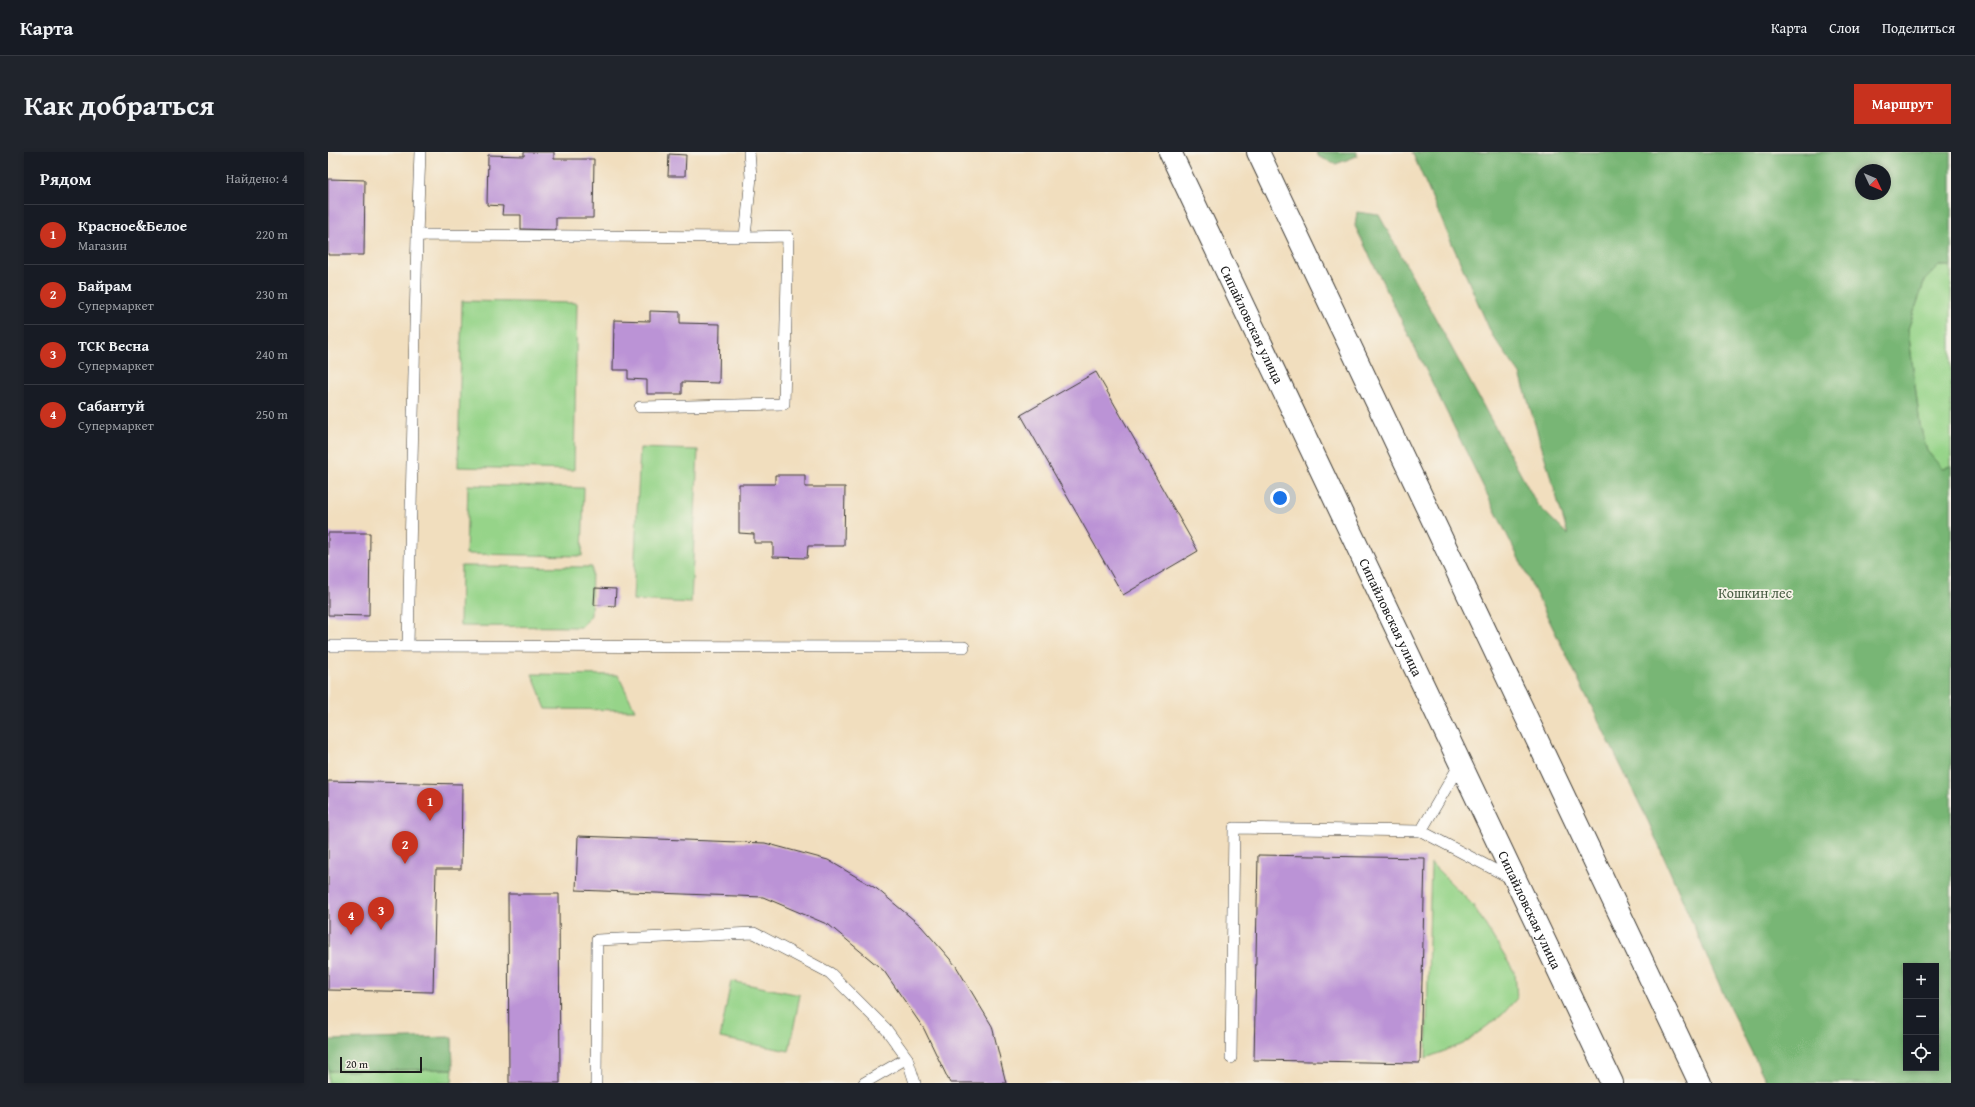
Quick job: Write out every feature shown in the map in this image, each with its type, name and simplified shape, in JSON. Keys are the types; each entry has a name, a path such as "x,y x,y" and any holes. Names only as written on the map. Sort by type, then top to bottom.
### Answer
{"main road":[{"name":"Сипайловская улица","path":"1170,152 1612,1083"},
{"path":"1258,152 1700,1083"}],"lane":[{"path":"408,645 420,152"},
{"path":"746,237 751,177 749,152"},
{"path":"417,235 788,236 784,404 640,406"},
{"path":"328,646 964,647"},
{"path":"1421,831 1460,764"},
{"path":"1231,1058 1234,828 1421,831 1516,882"},
{"path":"596,1083 597,940 754,933 830,973 886,1029 907,1058 915,1083"},
{"path":"864,1083 907,1058"}],"green space":[{"path":"1316,152 1357,152 1357,156 1336,164 1319,157"},
{"name":"Кошкин лес","path":"1412,152 1951,152 1951,266 1939,266 1925,280 1908,329 1920,425 1927,451 1942,468 1951,466 1951,1083 1767,1083 1730,1009 1648,821 1355,226 1357,212 1379,215 1537,504 1568,535 1520,374 1492,335"},
{"path":"1939,266 1951,266 1951,466 1942,469 1927,451 1920,425 1908,329 1925,280"},
{"path":"462,301 577,303 574,470 458,467"},
{"path":"640,448 698,450 691,603 633,600"},
{"path":"468,485 584,488 582,556 466,554"},
{"path":"461,566 592,567 591,615 581,627 460,626"},
{"path":"532,674 618,675 635,710 546,709"},
{"path":"1431,863 1473,905 1515,973 1517,998 1502,1015 1463,1044 1426,1058"},
{"path":"731,981 800,995 789,1051 720,1038"},
{"path":"452,1037 453,1069 328,1071 328,1040"},
{"path":"453,1069 452,1083 328,1083 328,1071"}],"building":[{"path":"524,152 554,152 554,159 594,159 593,218 556,218 556,230 521,229 521,215 502,215 503,206 487,205 488,155 524,156"},
{"path":"669,154 686,155 685,176 668,176"},
{"path":"328,179 365,180 364,255 328,255"},
{"path":"650,311 680,312 680,323 720,324 719,383 682,382 682,394 647,394 647,380 628,379 628,370 613,370 614,320 650,321"},
{"path":"1096,372 1198,551 1123,595 1021,415"},
{"path":"775,475 805,475 805,487 845,487 844,546 808,546 807,558 773,557 773,543 754,543 754,534 739,533 739,484 775,484"},
{"path":"328,533 370,533 369,616 328,615"},
{"path":"595,588 616,589 615,606 594,605"},
{"path":"328,781 462,784 461,869 436,869 433,992 328,990"},
{"path":"578,836 765,843 828,860 877,889 921,926 956,966 992,1026 1006,1083 950,1083 924,1029 884,971 829,925 763,897 576,890"},
{"path":"1258,855 1425,858 1420,1063 1254,1060"},
{"path":"508,894 559,894 560,1083 509,1083"}],"place":[{"name":"Красное&Белое","path":"430,821"},
{"name":"Байрам","path":"405,864"},
{"name":"ТСК Весна","path":"381,930"},
{"name":"Сабантуй","path":"351,935"}]}
